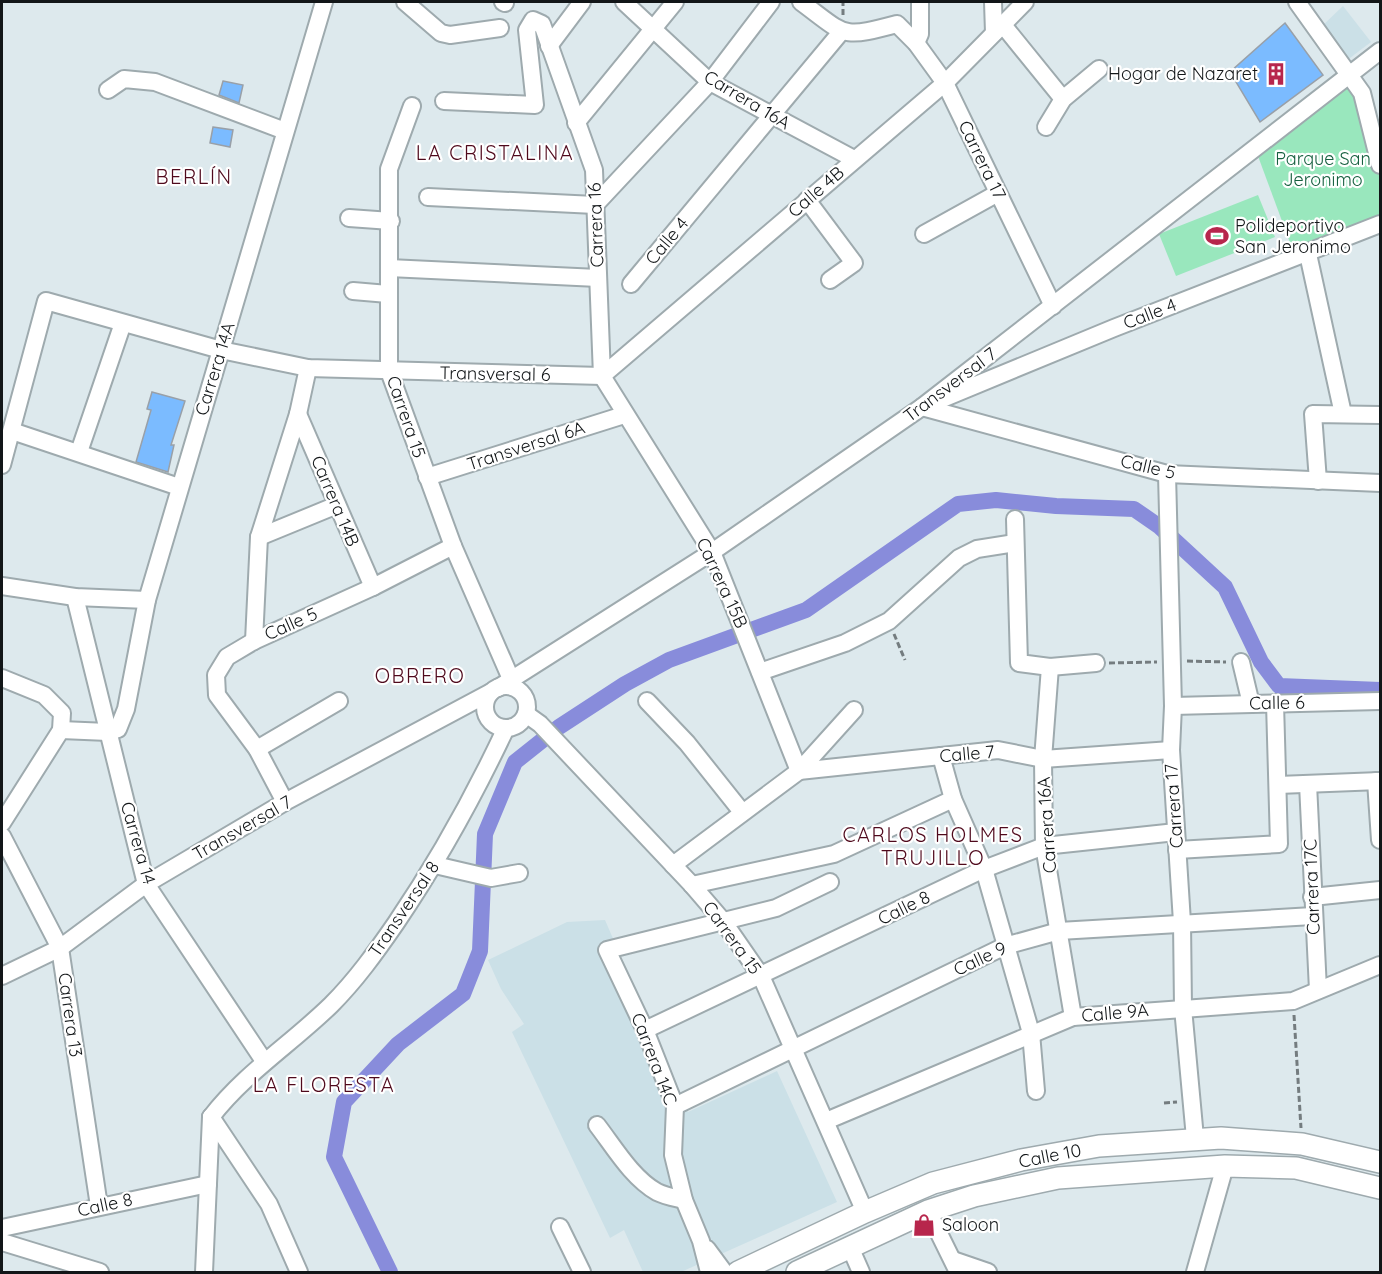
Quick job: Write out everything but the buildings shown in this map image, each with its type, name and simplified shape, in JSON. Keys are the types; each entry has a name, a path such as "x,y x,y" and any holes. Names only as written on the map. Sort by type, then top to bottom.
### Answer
{"main road":[{"name":"Calle 10","path":"738,1272 865,1212 933,1183 1021,1160 1099,1146 1195,1138 1302,1144 1380,1162"},
{"name":"Calle 10","path":"797,1272 928,1211 974,1196 1058,1178 1226,1166 1296,1168 1380,1188"}],"street":[{"name":"Carrera 14A","path":"108,732 118,729 126,710 147,600 324,2"},
{"path":"405,2 441,33 450,35 500,28"},
{"path":"549,46 582,2"},
{"name":"Carrera 16A","path":"624,2 710,82 854,159"},
{"path":"576,123 651,28 675,2"},
{"path":"428,197 595,205 710,82 771,2"},
{"path":"801,2 842,32"},
{"path":"916,43 920,34 920,2"},
{"path":"993,2 998,29 1063,99"},
{"name":"Calle 4B","path":"602,376 945,83 1025,2"},
{"path":"1297,2 1362,93 1380,165"},
{"name":"Carrera 16","path":"444,101 535,105 527,30 533,20 542,24 594,170 602,376"},
{"name":"Carrera 17","path":"842,32 856,34 897,24 916,43 945,83 1053,306"},
{"name":"Calle 4","path":"631,284 842,32"},
{"name":"Transversal 7","path":"2,976 60,948 146,884 285,802 500,686 712,552 922,407 1380,51"},
{"path":"1046,127 1063,99 1099,69"},
{"path":"108,90 124,79 154,82 285,131"},
{"name":"Carrera 15","path":"412,106 389,169 391,221 388,294 389,371 453,546 500,686"},
{"path":"924,234 998,193"},
{"path":"807,200 854,263 830,280"},
{"path":"349,218 391,221"},
{"name":"Calle 4","path":"922,407 1114,328 1380,224"},
{"path":"1308,254 1343,414"},
{"path":"389,268 598,278"},
{"path":"353,291 388,294"},
{"path":"2,465 46,301 221,350"},
{"path":"79,452 123,323"},
{"name":"Transversal 6","path":"221,350 308,368 602,376"},
{"path":"254,641 259,537 298,414 308,368"},
{"name":"Carrera 15B","path":"602,376 624,415 712,552 799,771"},
{"name":"Calle 5","path":"922,407 1167,474 1380,483"},
{"name":"Carrera 14B","path":"298,414 373,587"},
{"path":"1318,481 1313,414 1380,415"},
{"name":"Transversal 6A","path":"427,477 624,415"},
{"path":"12,431 180,487"},
{"name":"Carrera 17","path":"1167,474 1167,549 1173,706 1170,750 1182,922 1183,1008 1195,1138"},
{"path":"259,537 337,505"},
{"path":"1015,519 1019,663 1050,667 1096,663"},
{"path":"760,672 844,643 889,621 959,558 977,549 1015,543"},
{"name":"Calle 5","path":"257,750 217,696 216,675 227,657 254,641 373,587 453,546"},
{"path":"2,586 75,597 147,600"},
{"name":"Carrera 14","path":"75,597 146,884 264,1061"},
{"path":"1241,662 1251,704"},
{"name":"Carrera 16A","path":"1050,667 1043,759 1044,846 1073,1017"},
{"path":"2,678 44,695 62,713 61,730 2,823"},
{"path":"500,686 512,687 519,690 526,701 526,714 518,724 506,728 498,727 486,715 486,699 500,686"},
{"path":"285,802 257,750 339,701"},
{"path":"647,701 687,743 742,812"},
{"name":"Calle 6","path":"1173,706 1380,701"},
{"path":"1177,850 1279,844 1275,703"},
{"path":"673,865 799,771 854,710"},
{"name":"Carrera 15","path":"526,714 540,724 692,885 723,921 761,976 795,1047 865,1212"},
{"name":"Transversal 8","path":"211,1117 228,1095 264,1061 331,1005 367,964 435,865 506,728"},
{"path":"61,730 108,732"},
{"name":"Calle 7","path":"799,771 998,750 1043,759 1170,750"},
{"path":"941,756 953,799 984,869 1031,1033 1035,1091"},
{"path":"1278,785 1378,781 1380,840"},
{"name":"Carrera 17C","path":"1308,784 1318,990"},
{"path":"692,885 834,854 953,799"},
{"name":"Calle 8","path":"645,1030 984,869 1044,846 1176,832"},
{"name":"Carrera 13","path":"2,836 60,948 99,1206"},
{"path":"435,865 491,878 519,873"},
{"path":"723,921 776,908 830,882"},
{"path":"1312,897 1380,890"},
{"name":"Calle 9","path":"675,1106 1005,946 1059,931 1313,916"},
{"name":"Carrera 14C","path":"709,1272 701,1241 684,1200 673,1155 675,1106 645,1030 607,950 723,921"},
{"name":"Calle 9A","path":"826,1121 1073,1017 1293,1002 1380,965"},
{"path":"204,1272 211,1117"},
{"path":"211,1117 269,1204 299,1272"},
{"path":"597,1125 621,1158 648,1185 658,1192 684,1200"},
{"path":"1195,1272 1226,1166"},
{"name":"Calle 8","path":"2,1228 208,1184"},
{"path":"928,1211 955,1266 988,1272"},
{"path":"560,1227 582,1272"},
{"name":"Carrera 14C","path":"701,1241 724,1272"},
{"path":"2,1242 100,1272"},
{"path":"850,1247 861,1272"}],"path":[{"path":"889,621 905,660"},
{"path":"1096,663 1241,662"},
{"path":"1293,1002 1302,1144"}],"shaded area":[{"path":"1343,6 1371,42 1342,64 1318,30"},
{"path":"605,920 688,1112 777,1071 837,1202 681,1272 643,1272 624,1230 610,1238 512,1032 524,1024 501,989 488,960 567,922"}],"green space":[{"name":"Parque San Jeronimo","path":"1348,75 1380,169 1380,224 1296,259 1255,148"},
{"name":"Polideportivo San Jeronimo","path":"1258,195 1275,237 1176,276 1159,234"}],"waterway":[{"path":"390,1272 334,1157 344,1102 398,1044 463,994 480,951 485,834 515,762 559,727 625,684 669,660 806,610 958,504 996,500 1056,506 1134,509 1160,527 1225,587 1261,662 1279,686 1380,690"}],"place":[{"name":"Hogar de Nazaret","path":"1276,74"},
{"name":"Polideportivo San Jeronimo","path":"1217,236"},
{"name":"Saloon","path":"924,1225"}],"district":[{"name":"LA CRISTALINA","path":"495,153"},
{"name":"BERLÍN","path":"194,177"},
{"name":"OBRERO","path":"420,676"},
{"name":"CARLOS HOLMES TRUJILLO","path":"933,846"},
{"name":"LA FLORESTA","path":"324,1085"}]}
